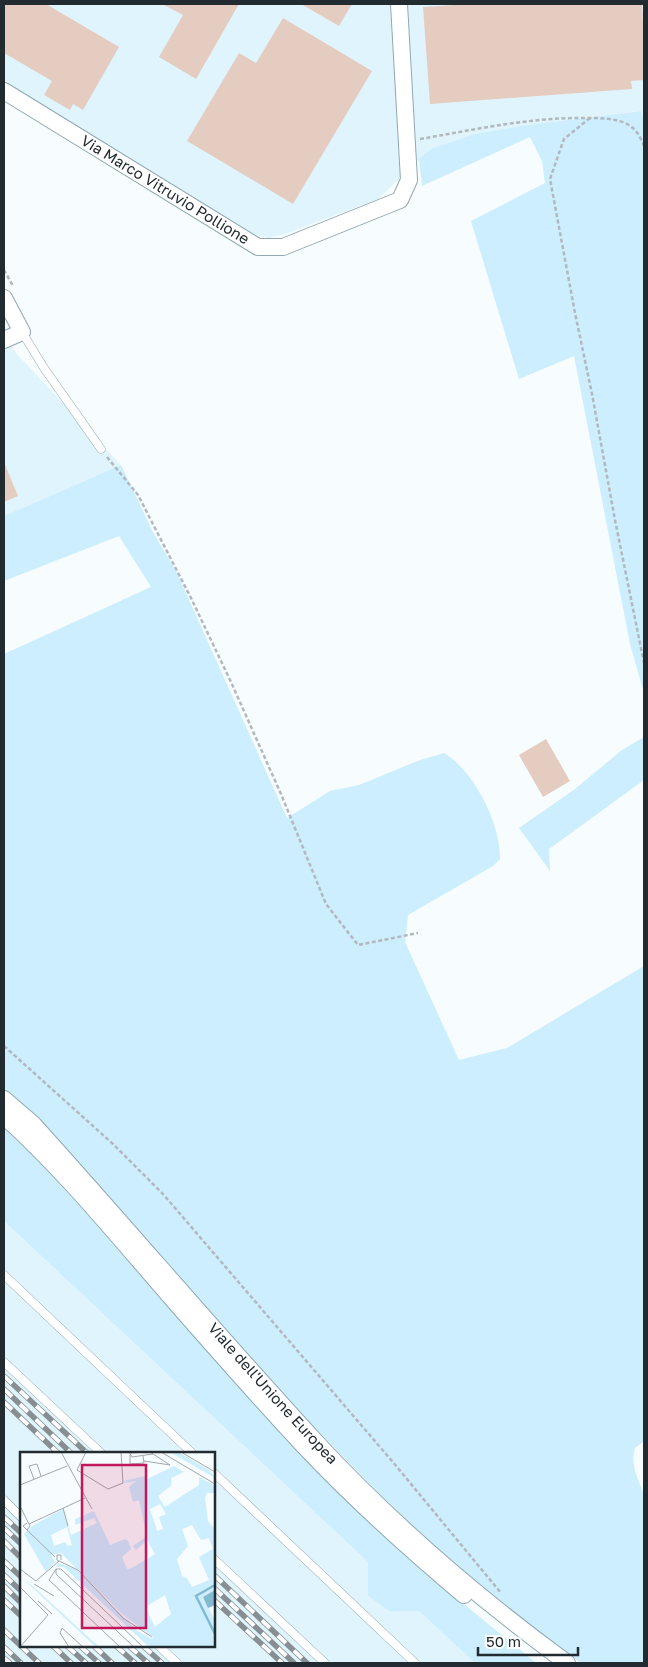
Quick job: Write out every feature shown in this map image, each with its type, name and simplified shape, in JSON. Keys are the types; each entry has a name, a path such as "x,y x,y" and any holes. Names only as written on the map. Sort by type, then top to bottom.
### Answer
{"street":[{"name":"Via Marco Vitruvio Pollione","path":"4,90 258,247 283,247 400,200 409,180 399,4"},
{"path":"4,340 22,332 9,293"},
{"name":"Viale dell'Unione Europea","path":"4,1099 33,1124 316,1442 364,1491 509,1620 567,1663"},
{"name":"Viale dell'Unione Europea","path":"4,1116 25,1135 304,1446 356,1499 425,1563 504,1630 550,1663"}],"lane":[{"path":"22,332 44,368 101,450"},
{"path":"4,1275 191,1452"},
{"path":"4,1362 100,1452"},
{"path":"215,1474 415,1663"},
{"path":"4,1500 20,1516"},
{"path":"215,1560 325,1663"},
{"path":"160,1647 177,1663"}],"path":[{"path":"406,141 508,123 559,118 608,118 626,124 640,135 644,146"},
{"path":"590,118 564,139 550,179 592,394 614,520 644,663"},
{"path":"4,270 9,293"},
{"path":"101,450 138,495 191,598 250,725 326,904 358,945 418,933"},
{"path":"4,1046 112,1144 163,1194 386,1453 502,1593"}],"shaded area":[{"path":"4,4 644,4 644,121 640,111 528,125 431,149 378,199 285,234 269,238 253,234 4,82"},
{"path":"641,111 644,121 644,693 630,644 574,356 519,379 471,221 545,183 542,161 530,137 422,186 419,159 431,149 475,134 528,125"},
{"path":"4,333 16,353 121,465 4,516"},
{"path":"121,465 153,532 177,573 287,818 330,791 359,785 420,760 444,753 466,772 484,800 496,830 500,859 493,866 408,915 405,942 459,1060 507,1048 644,966 644,1441 635,1448 633,1460 635,1472 644,1494 644,1663 581,1663 497,1600 401,1516 272,1384 41,1123 4,1089 4,654 151,587 119,536 4,581 4,516"},
{"path":"644,737 644,780 549,849 550,871 519,828 575,789 622,750"},
{"path":"4,1125 88,1215 185,1325 383,1532 464,1604 536,1663 475,1663 419,1611 389,1611 368,1596 368,1562 4,1221"},
{"path":"4,1221 368,1562 368,1596 389,1611 419,1611 475,1663 4,1663"}],"building":[{"path":"4,4 46,4 119,47 83,110 73,104 70,110 44,95 52,81 4,53"},
{"path":"162,4 239,4 196,79 159,57 183,15"},
{"path":"301,4 352,4 339,26"},
{"path":"472,4 642,4 644,80 631,81 632,89 430,104 423,7"},
{"path":"283,18 372,71 293,204 187,141 239,53 256,63"},
{"path":"4,462 18,496 4,502"},
{"path":"546,739 570,781 543,797 519,755"}],"railway":[{"path":"4,1376 86,1452"},
{"path":"4,1389 70,1452"},
{"path":"4,1402 57,1452"},
{"path":"4,1517 20,1532"},
{"path":"4,1528 20,1543"},
{"path":"4,1541 20,1557"},
{"path":"4,1561 20,1576"},
{"path":"4,1575 20,1590"},
{"path":"215,1576 307,1663"},
{"path":"4,1586 20,1602"},
{"path":"215,1589 294,1663"},
{"path":"4,1600 20,1615"},
{"path":"215,1601 282,1663"},
{"path":"4,1630 20,1645"},
{"path":"4,1647 21,1663"},
{"path":"22,1647 39,1663"},
{"path":"54,1647 71,1663"},
{"path":"68,1647 86,1663"},
{"path":"81,1647 99,1663"},
{"path":"95,1647 112,1663"},
{"path":"117,1647 135,1663"},
{"path":"130,1647 148,1663"},
{"path":"144,1647 162,1663"},
{"path":"4,1658 10,1663"}]}
